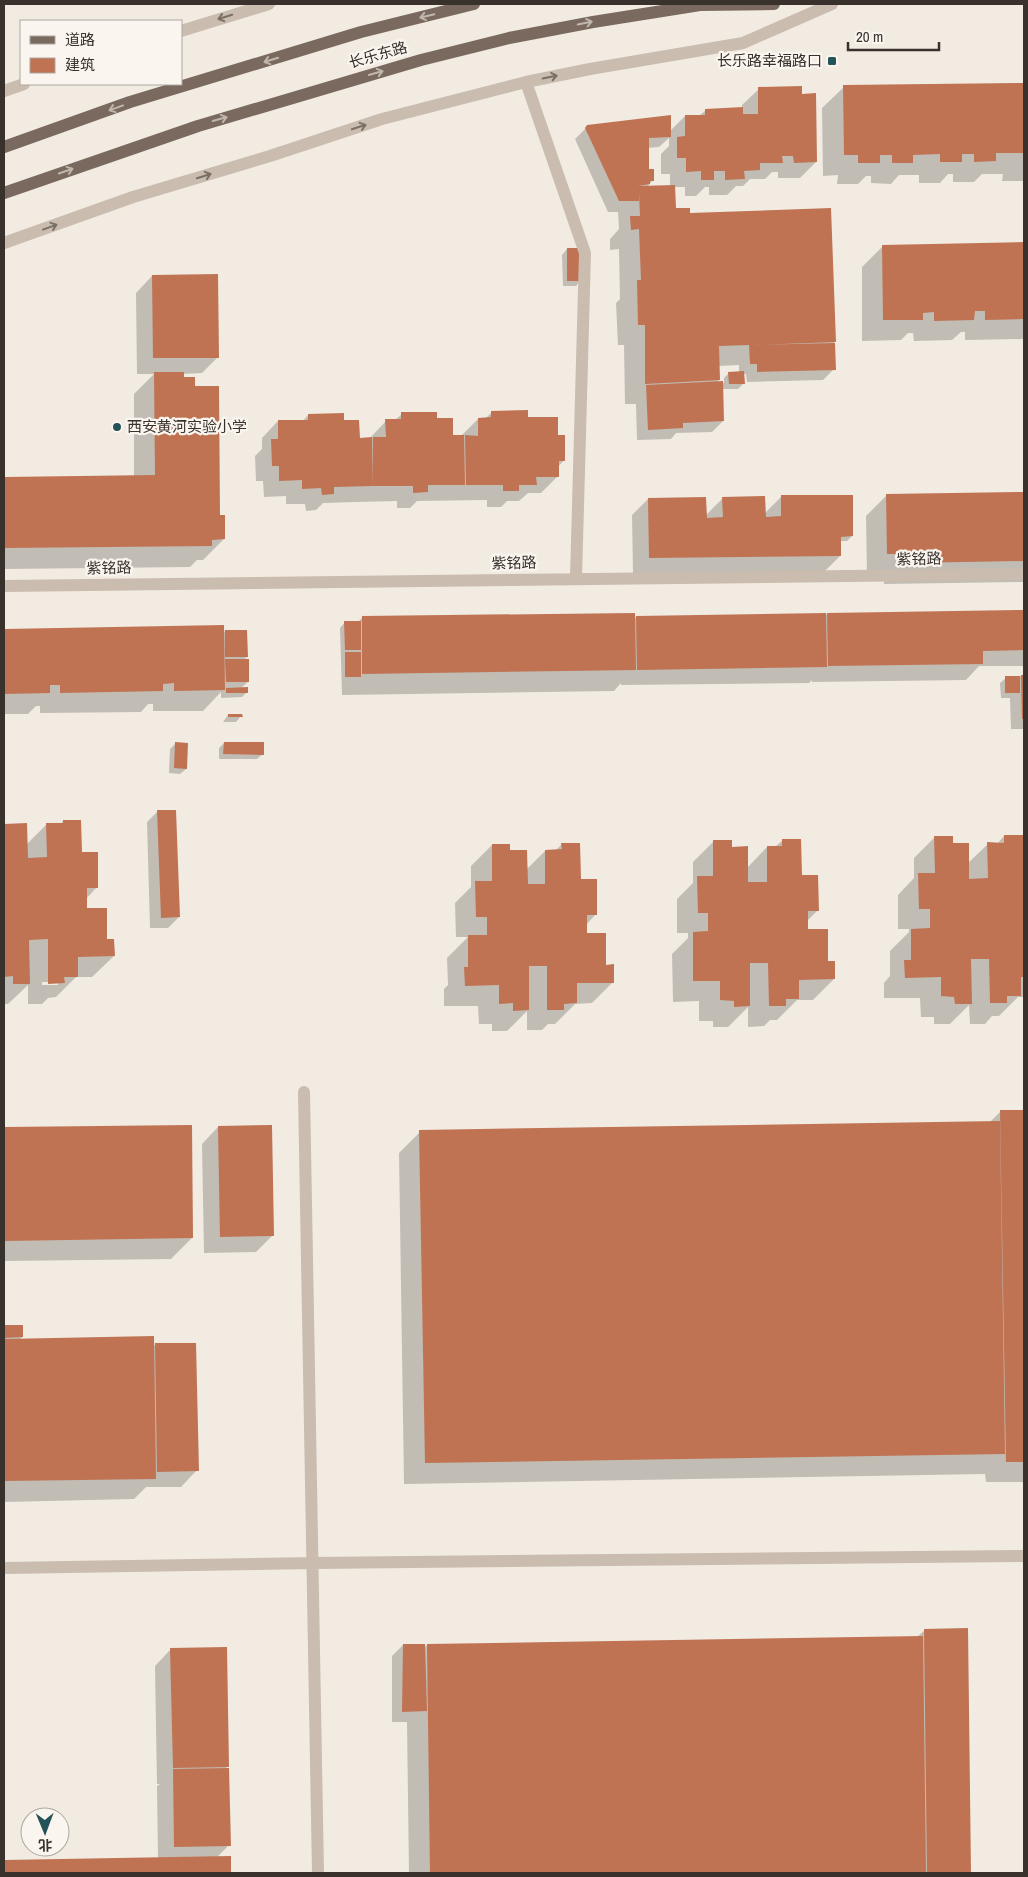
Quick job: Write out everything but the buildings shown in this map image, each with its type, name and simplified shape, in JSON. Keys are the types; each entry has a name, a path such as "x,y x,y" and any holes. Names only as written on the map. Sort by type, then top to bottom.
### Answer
{"main road":[{"name":"长乐东路","path":"4,147 139,100 361,32 474,4"},
{"name":"长乐东路","path":"4,193 198,126 421,60 509,38 700,5 774,4"}],"street":[{"path":"182,31 269,4"},
{"path":"4,243 133,197 270,156 382,119 526,82 743,43 832,4"},
{"path":"526,82 585,253 576,578"},
{"path":"4,91 21,85"},
{"name":"紫铭路","path":"4,586 1024,574"},
{"path":"304,1092 318,1873"},
{"path":"4,1568 1024,1556"}],"place":[{"name":"长乐路幸福路口","path":"832,61"},
{"name":"西安黄河实验小学","path":"117,427"}]}
